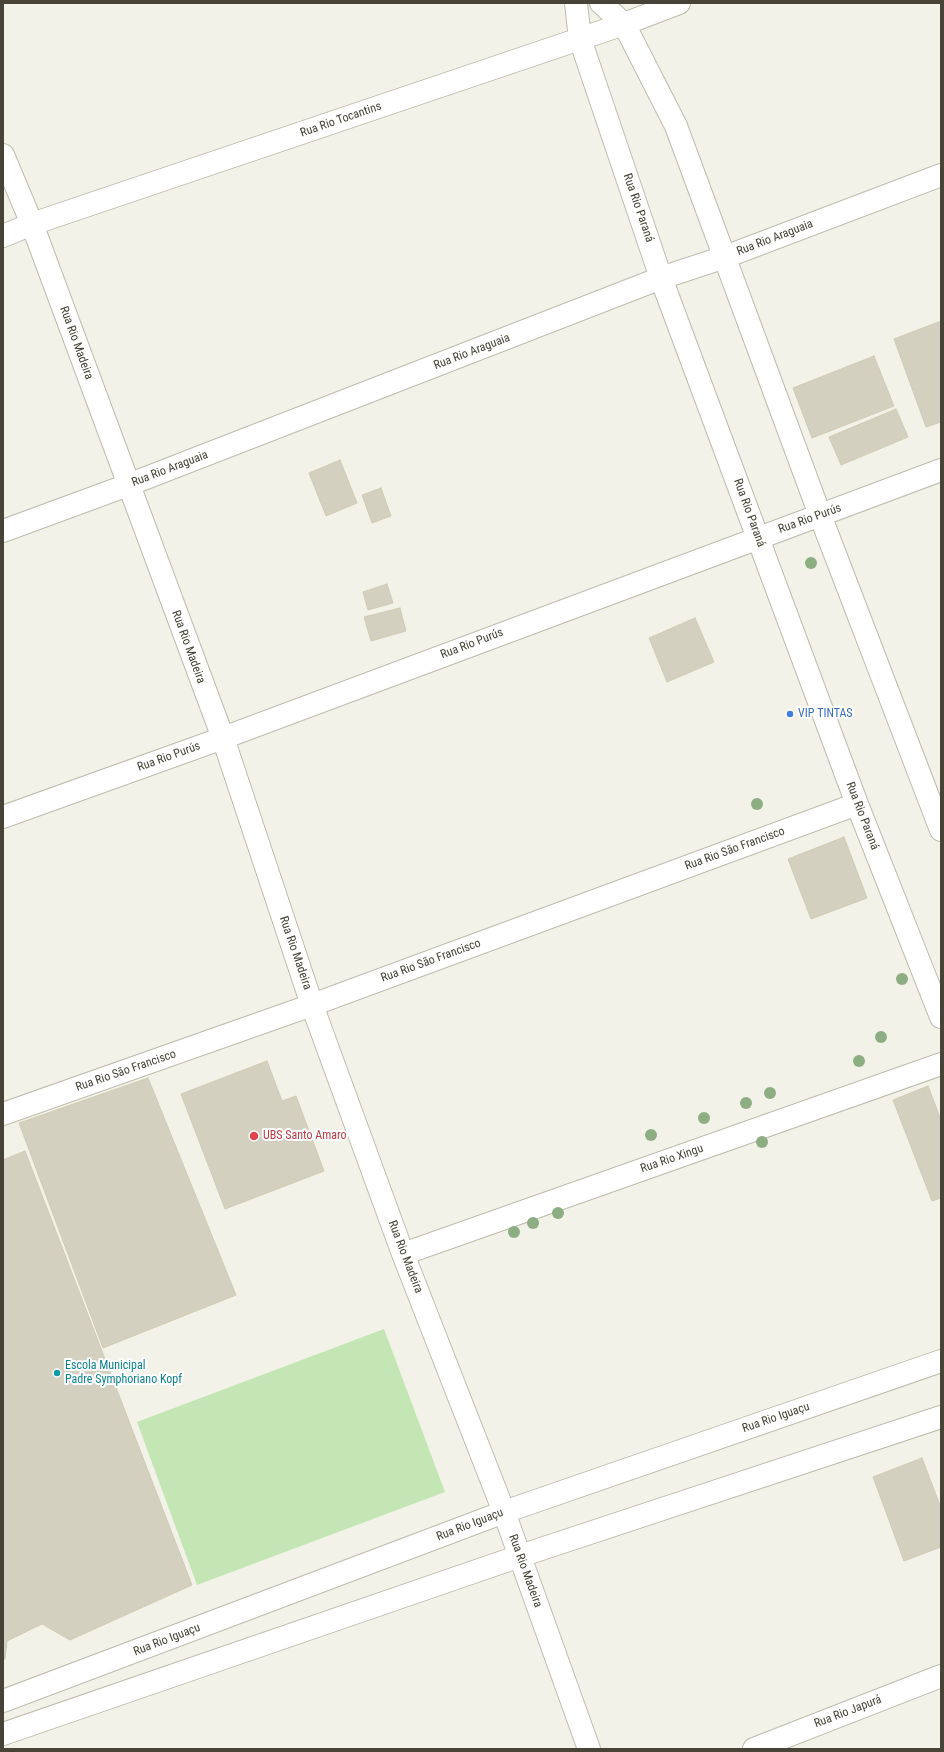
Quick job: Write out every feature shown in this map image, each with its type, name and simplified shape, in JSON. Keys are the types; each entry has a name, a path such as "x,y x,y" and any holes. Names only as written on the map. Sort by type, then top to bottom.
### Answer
{"street":[{"name":"Rua Rio Paraná","path":"576,3 580,39 661,278 856,804 941,1016"},
{"path":"600,3 624,24 676,126 820,515 941,830"},
{"name":"Rua Rio Tocantins","path":"3,236 32,224 624,24 679,3"},
{"name":"Rua Rio Madeira","path":"3,155 32,224 222,738 312,1005 403,1254 504,1512 589,1749"},
{"name":"Rua Rio Araguaia","path":"3,531 128,486 661,278 725,257 941,175"},
{"name":"Rua Rio Purús","path":"3,817 222,738 941,470"},
{"name":"Rua Rio São Francisco","path":"3,1114 312,1005 856,804"},
{"name":"Rua Rio Xingu","path":"403,1254 941,1064"},
{"name":"Rua Rio Iguaçu","path":"3,1701 504,1512 941,1361"},
{"path":"3,1734 520,1556 941,1417"},
{"name":"Rua Rio Japurá","path":"754,1749 941,1676"}],"green space":[{"path":"384,1329 445,1492 197,1585 137,1422"}],"building":[{"path":"941,321 941,422 926,427 894,339"},
{"path":"874,356 894,406 812,438 793,388"},
{"path":"896,409 908,437 841,465 829,437"},
{"path":"340,460 357,503 326,516 309,473"},
{"path":"381,488 391,516 372,523 362,495"},
{"path":"387,584 393,603 368,610 363,592"},
{"path":"400,608 406,631 371,641 364,617"},
{"path":"695,618 714,662 667,682 649,638"},
{"path":"844,837 867,898 811,919 788,859"},
{"name":"UBS Santo Amaro","path":"267,1061 282,1101 296,1096 324,1171 225,1209 181,1094"},
{"path":"148,1078 236,1295 103,1348 19,1123"},
{"path":"928,1086 941,1120 941,1198 932,1201 893,1100"},
{"name":"Escola Municipal Padre Symphoriano Kopf","path":"25,1151 192,1585 70,1640 42,1624 7,1641 5,1659 3,1660 3,1160"},
{"path":"922,1458 941,1508 941,1547 904,1561 873,1477"}],"place":[{"name":"VIP TINTAS","path":"790,714"},
{"name":"UBS Santo Amaro","path":"254,1136"},
{"name":"Escola Municipal Padre Symphoriano Kopf","path":"57,1373"}]}
